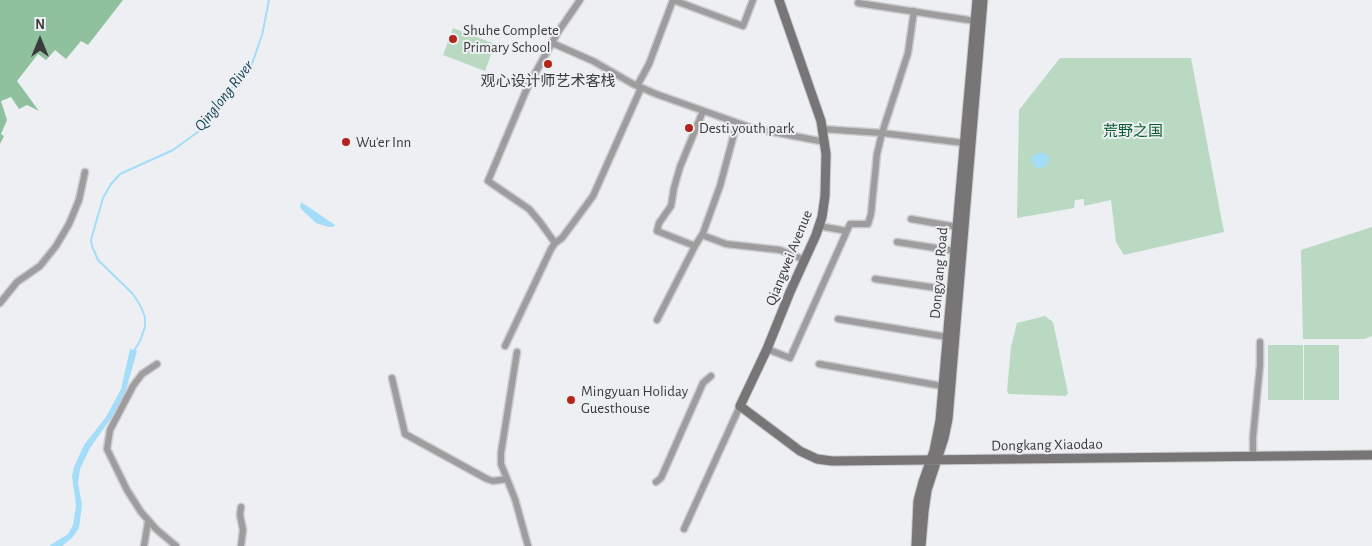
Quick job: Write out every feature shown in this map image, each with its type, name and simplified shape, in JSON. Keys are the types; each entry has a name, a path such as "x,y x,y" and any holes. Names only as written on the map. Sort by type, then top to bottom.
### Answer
{"main road":[{"name":"Qiangwei Avenue","path":"740,406 768,349 819,226 826,186 825,142 822,129 780,0"},
{"name":"Dongyang Road","path":"922,546 925,500 938,432 977,0"},
{"name":"Dongyang Road","path":"916,546 918,501 922,482 944,438 948,420 983,0"},
{"name":"Dongkang Xiaodao","path":"740,406 800,451 817,458 837,461 1372,455"}],"street":[{"path":"555,243 529,209 488,181 528,86 552,43 580,0"},
{"path":"505,346 539,272 555,243 562,238 593,196 649,64 673,0 743,26 753,0"},
{"path":"858,3 975,20"},
{"path":"768,349 790,358 850,224 868,224 871,214 877,154 908,53 914,11"},
{"path":"552,43 592,61 639,87 703,111 752,128 825,142"},
{"path":"695,246 657,231 659,223 671,206 680,167 703,111"},
{"path":"657,320 702,235 720,186 737,123"},
{"path":"822,129 882,133 964,143"},
{"path":"0,303 17,282 40,266 56,246 69,224 79,200 85,172"},
{"path":"911,219 957,227"},
{"path":"819,226 847,231"},
{"path":"702,235 726,244 780,250 805,260"},
{"path":"897,242 955,251"},
{"path":"875,279 951,290"},
{"path":"838,319 947,337"},
{"path":"1253,456 1260,342"},
{"path":"517,352 501,453 501,464 515,499 528,546"},
{"path":"157,364 142,374 133,386 110,430 107,449 128,490 148,522 176,546"},
{"path":"819,364 942,386"},
{"path":"656,482 661,478 704,383 711,376"},
{"path":"392,378 405,434 487,479 493,481 507,479"},
{"path":"684,529 740,406"},
{"path":"241,507 240,515 243,530 241,546"},
{"path":"144,546 148,522"}],"green space":[{"path":"0,0 123,0 88,45 81,41 66,59 55,50 46,60 38,54 17,81 39,111 27,105 19,109 11,97 1,101 7,120 1,134 4,136 0,144"},
{"path":"453,28 495,44 485,71 443,55"},
{"name":"荒野之国","path":"1060,58 1191,58 1224,232 1124,255 1116,242 1111,200 1084,206 1084,199 1075,200 1074,208 1017,218 1019,110"},
{"path":"1372,227 1372,336 1364,339 1303,339 1301,250"},
{"path":"1045,316 1053,322 1068,393 1066,396 1009,394 1007,391 1011,347 1017,323"},
{"path":"1268,345 1303,345 1303,400 1268,400"},
{"path":"1304,345 1339,345 1339,400 1304,400"}],"water":[{"path":"1037,153 1044,153 1050,158 1047,165 1040,169 1034,166 1031,158"},
{"path":"301,202 335,225 329,227 316,223 302,210 300,207"},
{"path":"130,349 137,351 126,390 116,411 90,448 80,469 78,483 82,505 79,528 72,538 62,546 49,546 68,534 73,525 76,505 72,476 74,467 84,445 106,417 121,389"}],"waterway":[{"name":"Qinglong River","path":"134,351 145,327 145,317 133,294 98,260 92,246 91,240 103,198 111,184 120,174 173,150 202,129 217,101 237,83 252,64 262,35 269,0"}],"place":[{"name":"Shuhe Complete Primary School","path":"453,39"},
{"name":"观心设计师艺术客栈","path":"548,64"},
{"name":"Desti youth park","path":"689,128"},
{"name":"Wu'er Inn","path":"346,142"},
{"name":"Mingyuan Holiday Guesthouse","path":"571,400"}]}
